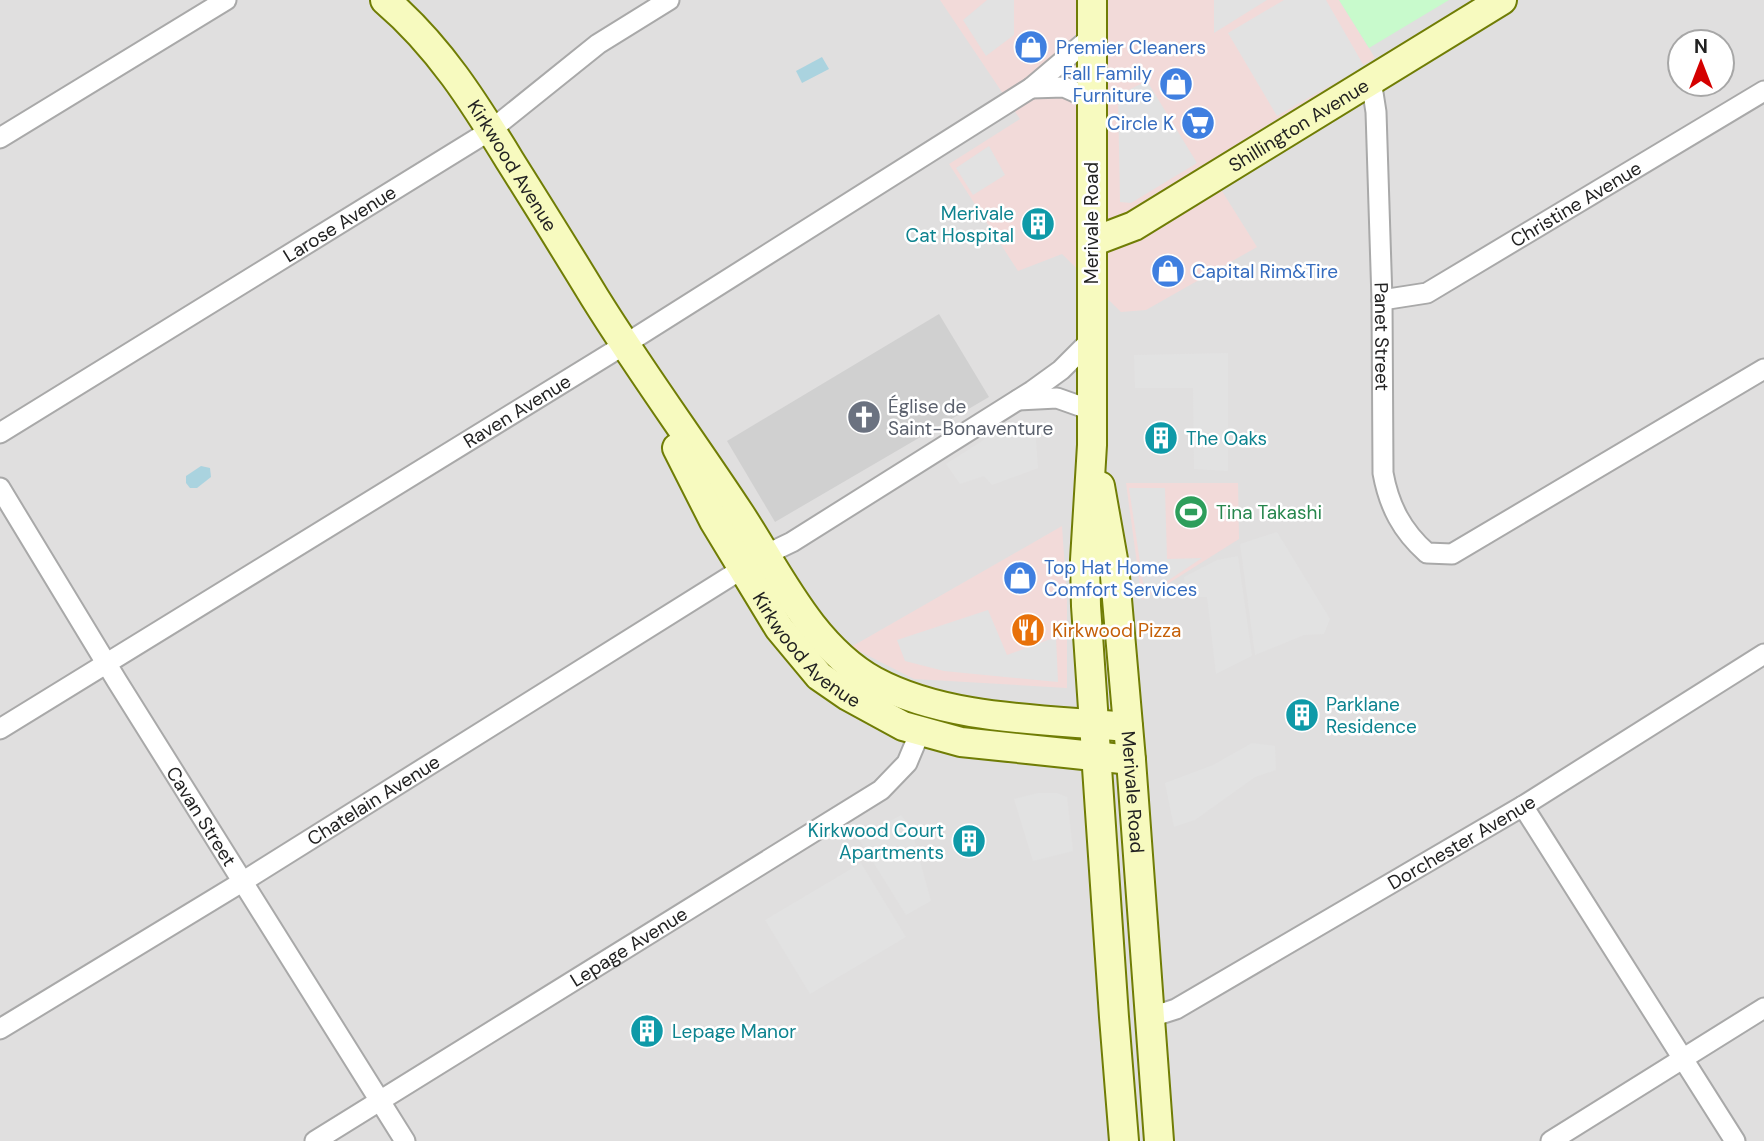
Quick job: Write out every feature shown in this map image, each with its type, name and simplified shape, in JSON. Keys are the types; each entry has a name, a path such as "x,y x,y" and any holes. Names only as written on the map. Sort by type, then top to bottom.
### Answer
{"main road":[{"name":"Kirkwood Avenue","path":"385,0 448,64 624,345 810,623 836,653 872,680 907,696 948,708 1128,727"},
{"name":"Merivale Road","path":"1092,0 1092,445 1085,560 1093,724 1124,1141"},
{"name":"Shillington Avenue","path":"1092,242 1134,226 1502,0"},
{"name":"Kirkwood Avenue","path":"624,345 708,509 742,569 779,628 819,676 860,704 902,726 920,732 971,744 1131,760"},
{"name":"Merivale Road","path":"1092,445 1114,565 1159,1141"}],"street":[{"path":"0,138 226,0"},
{"name":"Larose Avenue","path":"0,433 491,130 598,44 669,0"},
{"name":"Raven Avenue","path":"0,729 624,345 1031,88 1090,38"},
{"name":"Panet Street","path":"1371,80 1376,112 1383,473 1387,496 1409,537 1426,554 1452,554 1764,369"},
{"path":"1031,88 1052,85 1064,87 1091,99"},
{"name":"Christine Avenue","path":"1381,300 1427,293 1764,91"},
{"path":"766,554 792,542 1017,400 1061,370 1092,340"},
{"path":"1017,400 1057,398 1091,410"},
{"name":"Cavan Street","path":"0,488 405,1141"},
{"name":"Chatelain Avenue","path":"0,1029 242,882 742,569"},
{"name":"Dorchester Avenue","path":"1151,1017 1176,1009 1523,806 1764,654"},
{"name":"Lepage Avenue","path":"315,1141 874,795 893,780 907,763 920,732"},
{"path":"1523,806 1735,1141"},
{"path":"1550,1141 1764,1008"}],"shaded area":[{"path":"0,0 1764,0 1764,1141 0,1141"},
{"path":"940,0 1339,0 1375,58 1205,164 1257,247 1146,310 1121,312 1062,254 1018,271 949,164 1020,119"},
{"path":"987,0 1014,0 1014,35 986,56 963,20"},
{"path":"1214,0 1267,0 1214,33"},
{"path":"1284,0 1326,0 1364,66 1277,116 1228,33"},
{"path":"1147,81 1197,163 1131,203 1120,202 1118,95"},
{"path":"989,146 1005,175 973,195 956,168"},
{"path":"939,314 989,397 775,522 727,441"},
{"path":"1228,353 1228,471 1194,469 1193,388 1135,388 1134,355"},
{"path":"1035,426 1038,468 992,485 984,476 960,484 946,464 1001,429 1006,438"},
{"path":"1126,483 1238,483 1239,539 1142,600"},
{"path":"1129,488 1165,488 1167,559 1202,558 1145,596"},
{"path":"1062,526 1067,601 1067,688 914,679 851,647"},
{"path":"1277,532 1330,619 1324,634 1304,635 1255,655 1240,544"},
{"path":"1238,556 1252,656 1216,674 1207,597 1186,597 1184,577 1217,560"},
{"path":"988,610 1007,655 1056,637 1058,682 944,671 905,661 897,640"},
{"path":"1252,743 1275,746 1276,770 1255,777 1195,820 1174,827 1165,783 1213,765"},
{"path":"1038,793 1057,793 1067,797 1073,851 1033,861 1014,799"},
{"path":"901,815 910,825 931,901 906,915 858,838"},
{"path":"861,863 906,937 810,994 765,920"}],"green space":[{"path":"1339,0 1449,0 1369,48"}],"water":[{"path":"822,57 829,69 802,83 796,71"},
{"path":"201,466 210,468 211,477 197,488 190,488 186,483 186,476"}],"place":[{"name":"Premier Cleaners","path":"1031,47"},
{"name":"Fall Family Furniture","path":"1176,84"},
{"name":"Circle K","path":"1198,123"},
{"name":"Merivale Cat Hospital","path":"1038,224"},
{"name":"Capital Rim&Tire","path":"1168,271"},
{"name":"Église de Saint-Bonaventure","path":"864,417"},
{"name":"The Oaks","path":"1161,438"},
{"name":"Tina Takashi","path":"1191,512"},
{"name":"Top Hat Home Comfort Services","path":"1020,578"},
{"name":"Kirkwood Pizza","path":"1028,630"},
{"name":"Parklane Residence","path":"1302,715"},
{"name":"Kirkwood Court Apartments","path":"969,841"},
{"name":"Lepage Manor","path":"647,1031"}]}
